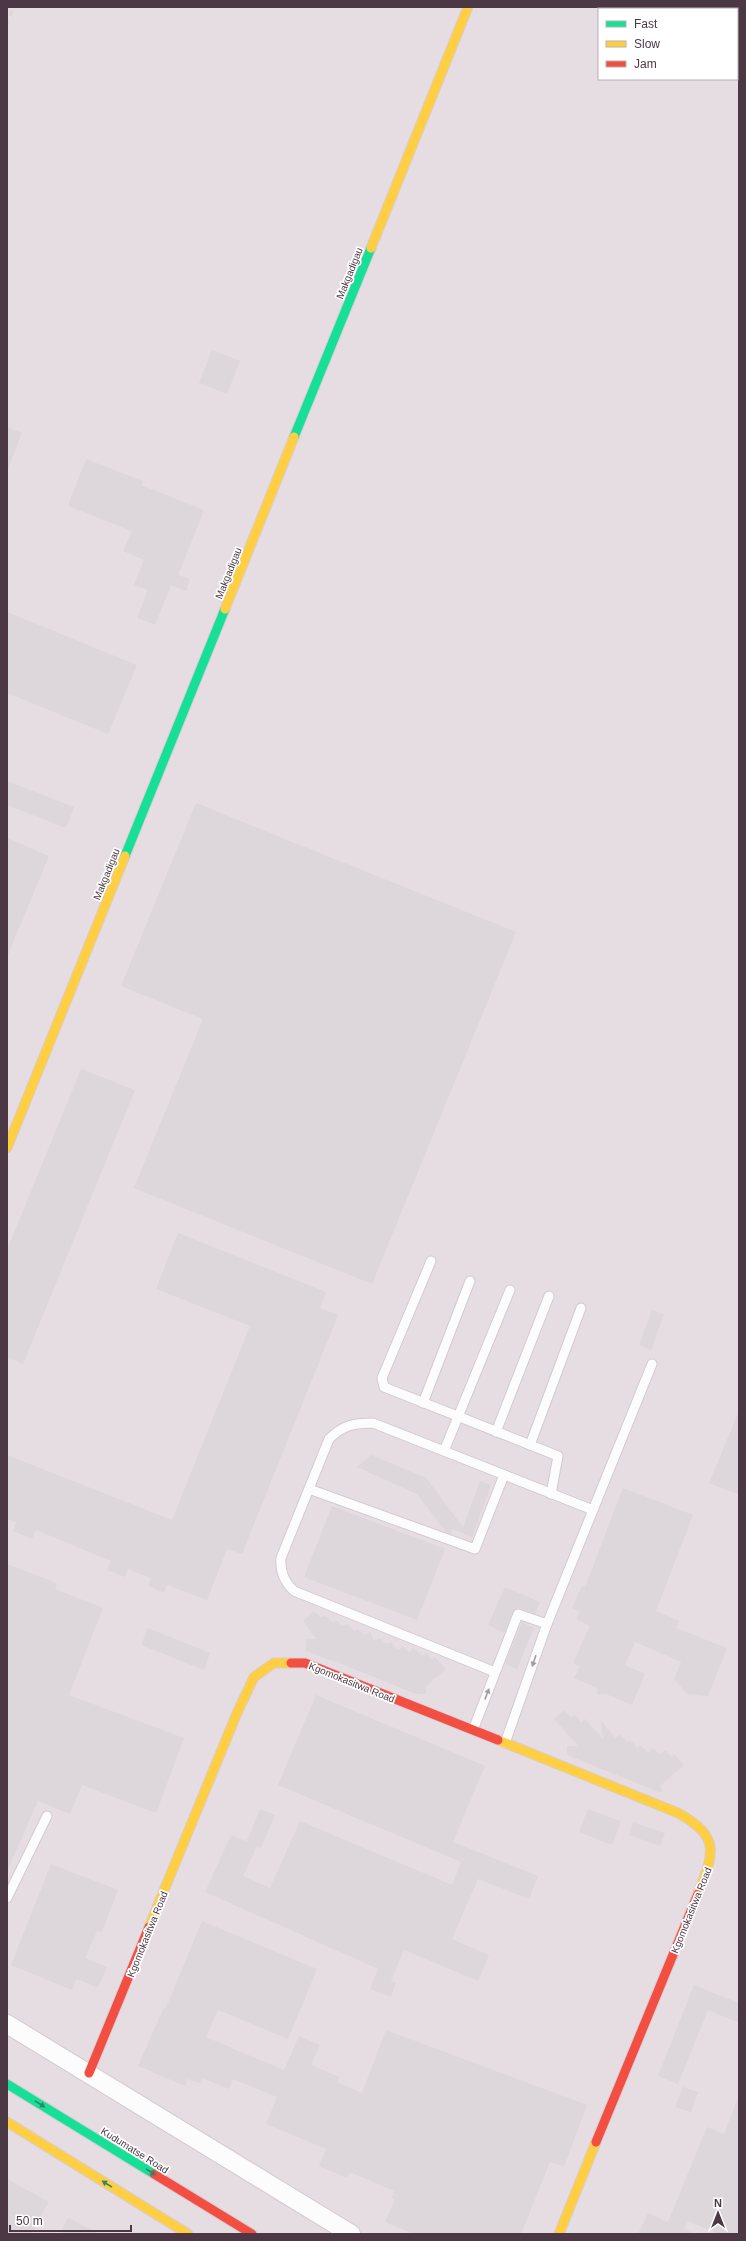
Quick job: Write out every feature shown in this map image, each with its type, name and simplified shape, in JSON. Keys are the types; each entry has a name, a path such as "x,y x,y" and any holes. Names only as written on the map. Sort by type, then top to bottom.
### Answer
{"street":[{"name":"Makgadigau","path":"7,1148 468,7"},
{"name":"Kgomokasitwa Road","path":"89,2073 237,1713 254,1677 274,1663 305,1663 678,1813 694,1822 708,1834 711,1848 710,1862 560,2234"},
{"path":"7,2024 89,2073 340,2231"},
{"name":"Kudumatse Road","path":"7,2084 252,2234"},
{"path":"7,2122 188,2234"}],"lane":[{"path":"431,1260 382,1378 384,1387 558,1456 551,1494"},
{"path":"423,1403 470,1281"},
{"path":"444,1451 510,1290"},
{"path":"496,1432 549,1296"},
{"path":"530,1445 581,1308"},
{"path":"505,1744 547,1624 652,1364"},
{"path":"495,1672 294,1591 285,1582 280,1568 282,1558 329,1439 338,1430 349,1424 373,1423 593,1510"},
{"path":"309,1489 475,1549 504,1475"},
{"path":"473,1730 518,1614 547,1624"},
{"path":"7,1898 47,1816"}],"shaded area":[{"path":"7,7 739,7 739,2234 7,2234"}],"building":[{"path":"212,350 240,361 227,394 199,383"},
{"path":"7,427 22,433 8,468 7,468"},
{"path":"86,459 143,481 141,485 204,510 178,575 190,579 186,591 171,585 155,625 137,618 148,590 134,585 144,560 123,551 132,531 68,506"},
{"path":"7,612 137,665 108,734 7,693"},
{"path":"7,781 74,807 66,828 7,805"},
{"path":"196,803 516,932 372,1284 134,1188 203,1019 121,986"},
{"path":"7,838 49,856 7,957"},
{"path":"81,1069 135,1090 23,1364 7,1357 7,1250"},
{"path":"178,1233 326,1292 320,1308 338,1315 242,1554 227,1549 207,1600 167,1585 164,1593 148,1586 151,1578 128,1569 125,1577 107,1570 111,1561 36,1530 32,1539 13,1531 17,1522 7,1519 7,1455 172,1520 250,1326 156,1289"},
{"path":"652,1310 664,1314 651,1350 639,1345"},
{"path":"739,1411 739,1495 709,1483"},
{"path":"371,1455 426,1478 463,1527 480,1481 491,1485 472,1537 452,1529 450,1534 446,1532 417,1494 357,1467"},
{"path":"623,1488 693,1515 656,1611 679,1621 676,1628 727,1648 708,1696 687,1694 674,1679 681,1662 635,1642 625,1665 645,1674 632,1705 606,1694 598,1695 597,1688 574,1678 580,1666 573,1663 590,1626 576,1619 580,1611 572,1608 582,1586 585,1587"},
{"path":"332,1506 445,1549 417,1620 304,1577"},
{"path":"7,1564 57,1583 55,1589 103,1608 69,1695 184,1738 156,1813 82,1785 70,1814 38,1801 7,1871"},
{"path":"505,1587 540,1602 535,1614 520,1608 514,1610 504,1633 488,1625"},
{"path":"314,1611 320,1617 326,1616 333,1623 336,1620 342,1626 348,1624 354,1631 358,1629 364,1635 370,1632 374,1641 380,1638 386,1644 391,1642 398,1650 403,1646 409,1652 414,1648 422,1656 426,1653 432,1660 435,1657 446,1669 426,1686 426,1694 416,1694 339,1663 339,1661 335,1662 306,1651 306,1639 316,1639 303,1621"},
{"path":"522,1622 534,1628 517,1669 505,1664"},
{"path":"148,1628 210,1653 204,1670 141,1645"},
{"path":"316,1695 485,1766 453,1842 538,1876 529,1899 478,1879 452,1939 489,1955 478,1981 404,1950 391,1981 396,1983 391,1997 370,1989 378,1969 205,1892 231,1835 257,1846 243,1876 270,1888 300,1821 452,1885 461,1862 278,1785"},
{"path":"564,1710 571,1718 575,1715 581,1722 585,1719 603,1739 601,1721 615,1738 620,1734 627,1742 631,1741 638,1748 641,1745 648,1753 653,1748 660,1755 665,1750 671,1757 674,1754 684,1765 661,1785 662,1792 659,1792 567,1755 567,1746 578,1746 554,1719"},
{"path":"260,1809 275,1815 261,1848 247,1841"},
{"path":"588,1809 621,1821 612,1845 579,1832"},
{"path":"633,1822 665,1833 660,1846 629,1835"},
{"path":"51,1864 118,1890 102,1932 97,1931 85,1958 107,1967 98,1988 76,1979 72,1990 11,1965"},
{"path":"202,1921 317,1969 288,2039 218,2010 206,2037 284,2070 299,2036 320,2045 311,2065 340,2077 337,2082 362,2093 386,2030 587,2105 564,2167 550,2162 521,2234 413,2234 385,2222 395,2199 392,2198 394,2191 350,2172 347,2178 319,2166 326,2149 266,2124 277,2097 233,2079 229,2089 202,2078 200,2083 188,2079 185,2086 138,2066 164,2007 166,2008"},
{"path":"694,1985 739,2003 739,2023 708,2010 678,2084 658,2076"},
{"path":"683,2087 698,2092 691,2112 675,2107"},
{"path":"738,2098 739,2234 719,2234 688,2221 684,2229 695,2234 638,2234 648,2213 668,2222 707,2127 724,2134"},
{"path":"7,2179 49,2202 31,2234 7,2234"},
{"path":"68,2218 100,2234 60,2234"}],"railway":[{"path":"7,25 13,7"}],"traffic: fast":[{"path":"294,437 371,248"},
{"path":"125,856 225,609"},
{"path":"7,2084 154,2174"}],"traffic: slow":[{"path":"371,248 468,7"},
{"path":"225,609 294,437"},
{"path":"7,1148 125,856"},
{"path":"149,1927 237,1713 254,1677 274,1663 291,1663"},
{"path":"498,1740 678,1813 692,1822 702,1830 710,1847 708,1867 698,1894"},
{"path":"7,2122 188,2234"},
{"path":"559,2234 596,2142"}],"traffic: jam":[{"path":"291,1663 305,1663 498,1740"},
{"path":"596,2142 698,1894"},
{"path":"89,2073 149,1927"},
{"path":"154,2174 252,2234"}]}
